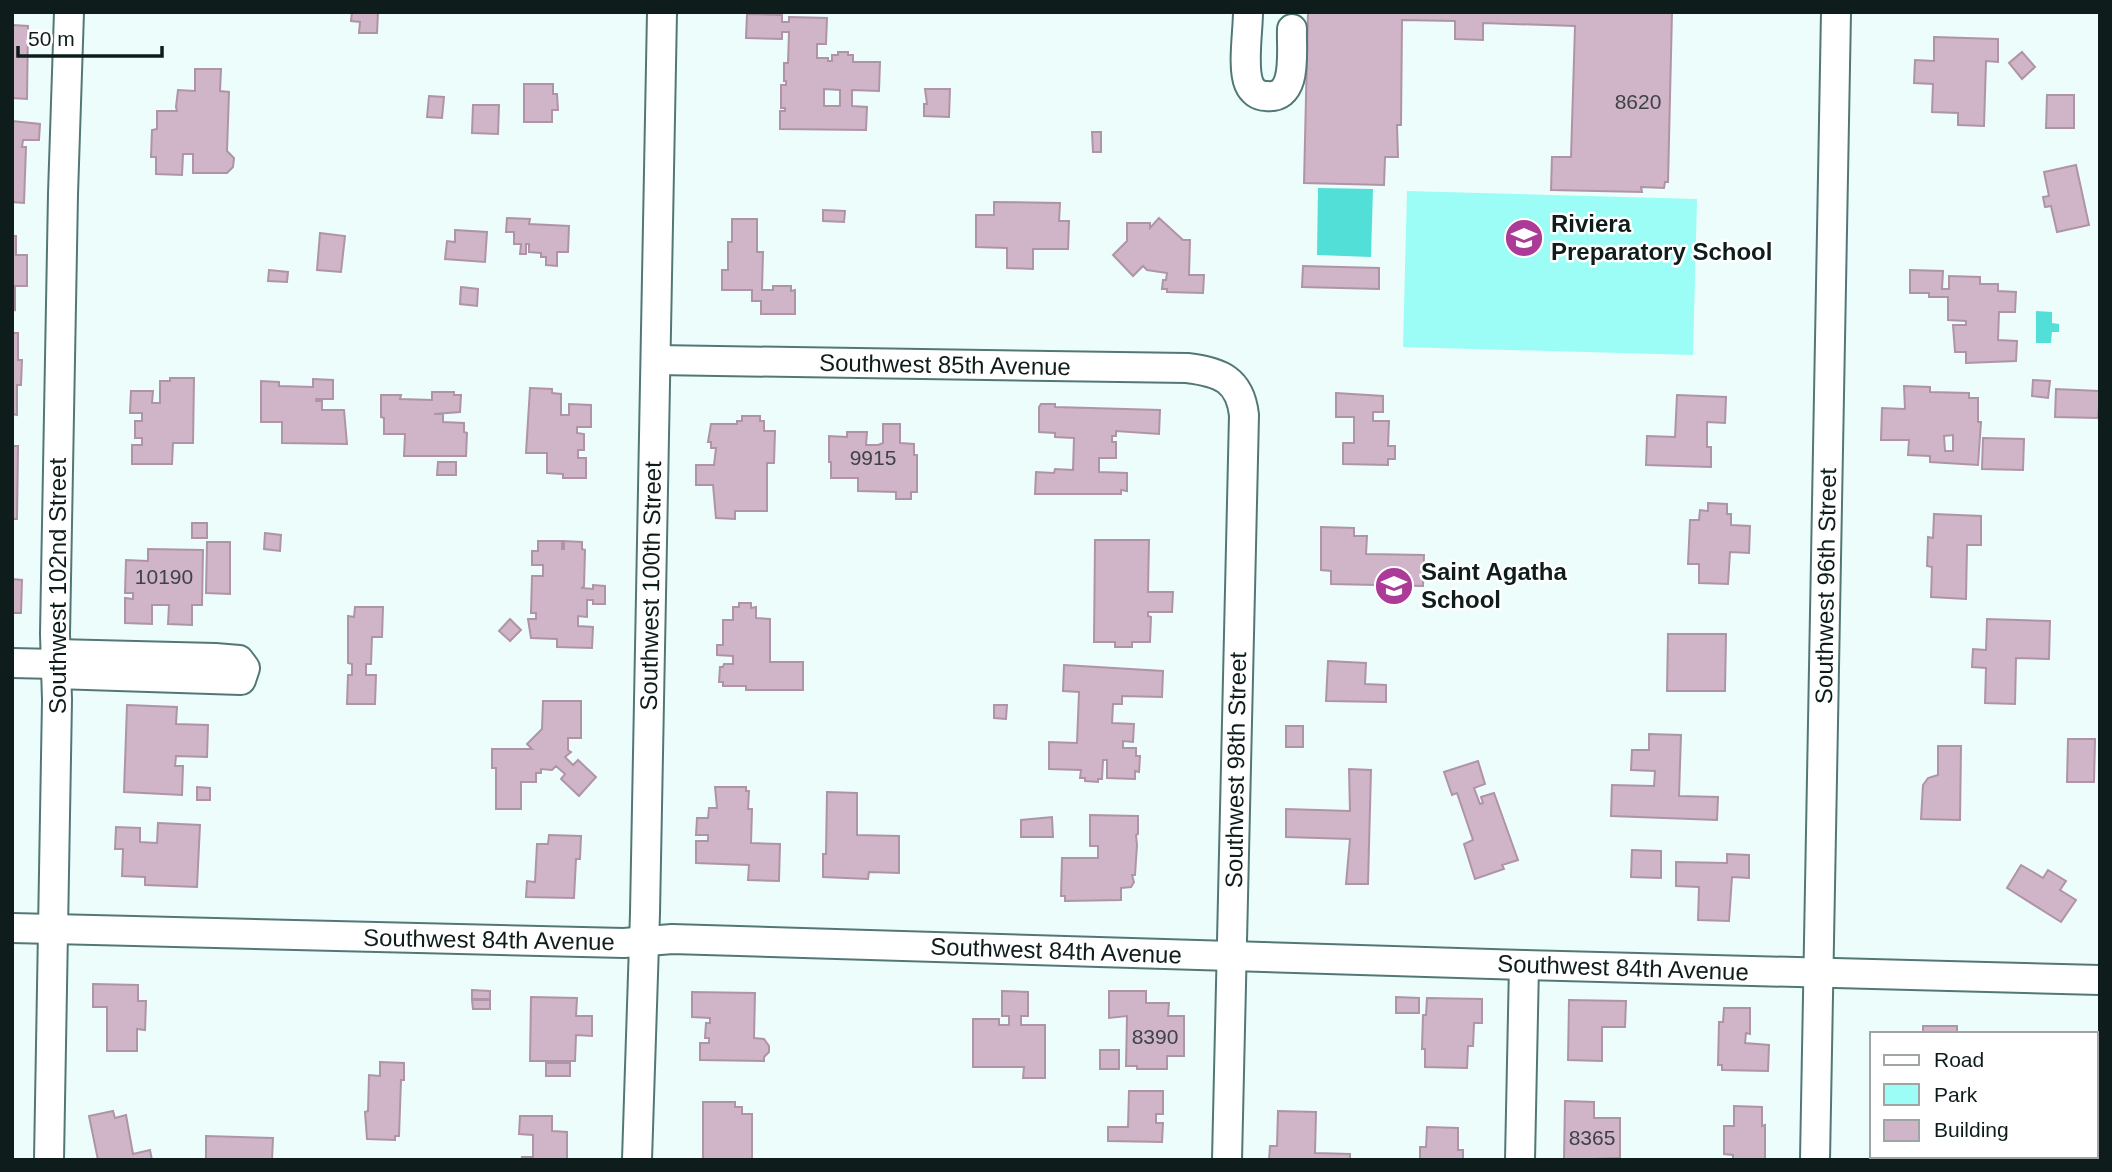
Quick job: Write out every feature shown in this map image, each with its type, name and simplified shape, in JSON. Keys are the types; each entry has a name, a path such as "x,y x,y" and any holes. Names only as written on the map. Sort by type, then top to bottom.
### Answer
{"street":[{"name":"Southwest 102nd Street","path":"49,1160 63,194 69,12"},
{"name":"Southwest 100th Street","path":"637,1160 644,942 662,12"},
{"path":"1248,12 1247,74 1251,88 1262,96 1278,95 1289,82 1292,29"},
{"name":"Southwest 96th Street","path":"1815,1160 1836,12"},
{"name":"Southwest 85th Avenue","path":"656,360 1187,368 1211,372 1232,383"},
{"name":"Southwest 98th Street","path":"1227,1160 1244,415 1243,402 1232,383"},
{"path":"12,663 56,656 215,658 239,660 245,668 241,680 56,656"},
{"name":"Southwest 84th Avenue","path":"12,928 624,943 672,939 1231,957 2100,979"},
{"path":"1520,1160 1524,965"}],"green space":[{"path":"1407,191 1697,199 1693,355 1403,347"}],"shaded area":[{"path":"1318,188 1373,189 1371,257 1317,255"},
{"path":"2036,311 2052,312 2052,323 2059,324 2059,332 2052,332 2051,343 2036,343"}],"building":[{"path":"352,12 378,12 377,33 359,33 360,22 351,21"},
{"path":"1308,12 1672,12 1668,182 1665,182 1664,188 1641,187 1642,192 1551,190 1552,157 1571,157 1575,26 1483,23 1483,40 1455,39 1455,21 1402,20 1398,157 1385,157 1384,185 1304,183"},
{"path":"747,14 782,15 782,22 789,22 789,17 827,18 826,44 817,44 817,58 828,58 828,61 832,61 832,55 848,52 848,55 853,55 853,62 880,62 879,91 852,90 852,106 867,107 866,130 780,129 780,111 785,111 785,108 781,108 781,85 786,85 784,63 788,63 789,32 782,32 782,39 746,38","holes":["824,89 840,90 840,106 824,106"]},
{"path":"12,25 28,26 27,99 12,98"},
{"path":"1934,37 1998,39 1998,62 1986,61 1984,126 1958,125 1958,113 1932,112 1933,84 1914,83 1915,60 1934,61"},
{"path":"2022,52 2035,67 2022,79 2009,63"},
{"path":"195,69 221,69 220,91 229,92 227,151 234,158 233,167 227,173 193,173 193,154 183,154 182,175 156,174 156,157 151,157 152,130 157,129 157,111 177,111 178,90 195,91"},
{"path":"524,84 553,84 558,110 552,110 552,122 524,122"},
{"path":"925,89 950,89 949,117 924,116 924,104 927,104"},
{"path":"2047,95 2074,95 2074,128 2046,128"},
{"path":"429,96 444,97 442,118 427,117"},
{"path":"473,105 499,105 498,134 472,133"},
{"path":"12,121 40,124 39,140 23,140 22,147 26,147 24,203 12,202"},
{"path":"1092,132 1101,132 1101,152 1093,152"},
{"path":"2076,165 2089,225 2057,232 2051,206 2045,207 2043,197 2049,196 2044,172"},
{"path":"994,202 1060,203 1059,221 1069,221 1068,249 1033,249 1033,269 1007,268 1007,248 976,247 976,215 994,215"},
{"path":"823,210 845,211 844,222 823,221"},
{"path":"507,218 530,219 529,224 569,226 568,252 557,252 557,266 546,265 546,257 541,257 541,253 529,252 529,244 526,244 526,254 520,254 521,244 514,244 514,232 506,232"},
{"path":"1159,218 1183,240 1190,240 1189,275 1204,275 1203,293 1167,292 1167,289 1162,289 1167,273 1147,270 1143,266 1133,276 1113,255 1127,241 1127,223 1150,223 1150,228"},
{"path":"732,219 757,219 757,252 763,252 762,290 773,290 773,286 791,286 791,291 795,290 795,314 761,314 761,301 752,301 752,290 722,290 722,270 728,270 728,242 732,242"},
{"path":"455,230 487,232 485,262 445,259 447,241 455,242"},
{"path":"320,233 345,236 341,272 317,270"},
{"path":"12,236 16,236 16,255 27,255 27,286 15,286 15,310 12,309"},
{"path":"1303,266 1379,268 1379,289 1302,287"},
{"path":"269,270 288,272 287,282 268,281"},
{"path":"1910,270 1943,271 1942,289 1949,289 1949,276 1980,277 1980,284 1998,284 1998,291 2016,292 2015,312 1999,312 1998,340 2017,341 2016,361 1966,363 1966,352 1955,352 1953,325 1966,325 1966,321 1948,320 1948,297 1910,293"},
{"path":"461,287 478,289 477,306 460,304"},
{"path":"12,333 18,333 18,360 22,360 21,385 17,385 17,415 12,414"},
{"path":"170,378 194,378 193,443 173,443 172,464 132,464 132,445 142,445 142,438 135,438 135,421 142,421 142,413 130,413 131,391 153,391 152,403 160,403 160,381 170,381"},
{"path":"313,379 333,380 333,399 316,401 322,401 322,410 344,410 347,444 282,443 282,422 261,422 261,381 279,382 279,386 313,387"},
{"path":"2033,380 2050,381 2048,398 2032,396"},
{"path":"2099,383 2100,396 2098,418 2055,417 2056,389 2099,391"},
{"path":"1904,386 1930,387 1930,392 1969,393 1969,398 1978,398 1978,422 1981,422 1978,465 1930,462 1930,456 1908,455 1909,440 1881,440 1882,408 1905,409","holes":["1953,435 1953,451 1945,451 1944,436"]},
{"path":"530,388 552,389 552,393 561,394 561,415 569,415 569,404 591,405 591,427 577,427 577,433 584,434 584,450 578,450 578,458 586,458 586,478 563,478 563,474 547,473 547,453 526,453"},
{"path":"432,392 454,392 454,395 461,395 460,412 434,414 443,414 443,422 464,423 464,432 467,433 466,456 404,456 405,434 384,434 381,395 401,395 400,399 432,400"},
{"path":"1336,393 1383,396 1383,412 1373,412 1373,421 1389,421 1388,446 1395,446 1395,459 1388,459 1388,465 1343,464 1343,443 1354,443 1354,417 1336,417"},
{"path":"1677,395 1726,397 1725,423 1707,422 1707,447 1711,447 1711,467 1646,465 1647,436 1675,437"},
{"path":"1041,404 1055,404 1055,407 1160,410 1159,434 1116,431 1112,442 1116,442 1116,458 1099,458 1099,472 1127,473 1127,491 1121,490 1121,494 1035,494 1036,472 1073,470 1074,438 1055,437 1055,433 1039,432"},
{"path":"742,416 760,416 760,421 764,421 764,431 775,431 774,463 767,463 767,511 735,511 735,519 716,518 713,485 696,485 696,465 714,465 716,448 711,448 711,442 708,442 711,424 737,424 737,421 742,421"},
{"path":"883,424 900,424 900,443 914,444 914,455 917,455 917,492 911,492 911,499 896,499 896,492 858,491 858,478 831,478 829,436 847,437 847,432 867,432 866,445 878,445 883,443"},
{"path":"1983,438 2024,439 2023,470 1982,469"},
{"path":"12,446 18,446 17,519 12,519"},
{"path":"438,462 456,462 456,475 437,475"},
{"path":"1708,503 1727,504 1731,525 1750,526 1749,553 1730,552 1728,584 1699,583 1699,564 1688,564 1690,520 1699,520 1700,510 1708,511"},
{"path":"1934,514 1981,516 1981,545 1967,545 1966,599 1931,597 1932,567 1927,566 1928,537 1933,538"},
{"path":"192,523 207,523 207,538 192,538"},
{"path":"1321,527 1354,528 1354,536 1367,536 1366,554 1424,555 1423,586 1331,584 1331,571 1321,570"},
{"path":"265,533 281,535 280,551 264,549"},
{"path":"1095,540 1149,540 1148,592 1173,592 1172,612 1148,612 1151,617 1150,642 1132,642 1132,647 1115,647 1115,642 1094,642"},
{"path":"538,541 562,541 562,549 564,541 582,542 582,549 585,550 582,588 605,586 605,604 593,604 593,600 587,600 587,617 578,616 578,626 593,627 592,648 557,647 557,639 531,638 528,619 536,619 536,613 531,613 532,576 543,576 543,565 532,565 532,551 538,551"},
{"path":"207,542 230,542 230,594 206,593"},
{"path":"148,549 203,550 202,605 192,605 192,625 168,624 169,605 152,605 152,624 125,623 125,598 133,599 133,593 125,593 126,560 148,561"},
{"path":"12,579 22,580 21,613 12,613"},
{"path":"739,603 751,603 751,608 756,607 756,618 770,619 770,662 803,662 803,690 746,690 746,686 723,686 723,682 719,682 720,667 733,664 733,656 717,655 717,645 723,645 723,620 733,620 733,607 739,607"},
{"path":"355,607 383,607 382,637 372,637 371,664 366,664 366,675 376,675 375,704 347,704 348,675 352,675 352,664 348,663 348,616 354,617"},
{"path":"510,619 521,630 510,641 499,631"},
{"path":"1987,619 2050,621 2049,659 2016,658 2015,704 1985,703 1986,668 1972,667 1973,649 1986,650"},
{"path":"1668,634 1726,634 1725,691 1667,691"},
{"path":"1328,661 1366,663 1365,684 1386,685 1386,702 1326,701"},
{"path":"1064,665 1163,671 1162,697 1122,696 1122,704 1113,704 1112,723 1134,724 1133,742 1123,741 1123,748 1136,748 1136,756 1140,756 1139,772 1135,771 1135,779 1107,778 1107,760 1103,760 1102,779 1098,779 1098,782 1080,778 1081,770 1049,769 1049,742 1077,743 1079,692 1063,691"},
{"path":"543,701 581,701 581,738 568,738 568,750 571,752 565,757 573,765 578,760 596,777 579,796 561,779 565,774 556,766 552,770 541,769 541,773 536,773 536,782 521,782 521,809 496,809 496,768 492,768 492,749 532,749 527,744 542,729"},
{"path":"127,705 177,707 176,724 208,725 207,757 176,756 175,766 183,766 182,795 124,792"},
{"path":"994,705 1007,705 1006,719 994,718"},
{"path":"1286,726 1303,726 1303,747 1286,747"},
{"path":"1649,734 1681,735 1679,796 1718,797 1717,820 1611,816 1612,785 1654,786 1655,771 1631,770 1632,750 1649,750"},
{"path":"2068,739 2095,739 2094,782 2067,782"},
{"path":"1938,746 1961,746 1960,820 1921,819 1923,785 1928,778 1938,775"},
{"path":"1478,761 1485,784 1474,788 1480,804 1483,803 1481,797 1494,793 1518,860 1502,865 1504,869 1475,879 1464,844 1473,840 1457,793 1452,795 1444,772"},
{"path":"1349,769 1371,770 1368,884 1346,884 1350,839 1286,837 1286,809 1350,811"},
{"path":"197,787 210,788 210,800 197,800"},
{"path":"715,787 746,787 746,791 749,791 748,809 752,809 751,843 780,844 779,881 748,880 749,865 696,863 696,841 708,841 708,835 696,835 697,818 708,818 709,808 717,808"},
{"path":"827,792 857,793 857,835 899,836 899,873 869,872 868,879 823,877"},
{"path":"1090,815 1138,816 1135,875 1132,875 1134,882 1131,887 1121,888 1121,900 1065,901 1065,896 1061,896 1062,858 1098,858 1098,846 1090,846"},
{"path":"1052,817 1053,837 1021,837 1021,820"},
{"path":"158,823 200,825 197,887 145,885 145,877 122,876 123,849 115,849 116,827 140,828 140,842 157,843"},
{"path":"549,835 581,836 580,859 576,859 574,898 526,897 527,881 535,882 537,844 548,844"},
{"path":"1632,850 1661,851 1661,878 1631,877"},
{"path":"1727,854 1749,855 1749,878 1732,877 1729,921 1698,920 1699,887 1676,886 1676,862 1727,863"},
{"path":"2021,865 2043,878 2048,870 2066,881 2060,890 2076,900 2061,922 2007,888"},
{"path":"93,984 138,985 138,1001 146,1001 145,1030 137,1029 137,1051 107,1051 107,1007 93,1007"},
{"path":"472,990 490,991 490,999 472,999"},
{"path":"1002,991 1028,992 1028,1016 1021,1016 1021,1025 1045,1025 1045,1078 1023,1078 1024,1067 973,1067 973,1019 999,1019 999,1025 1009,1025 1009,1016 1002,1016"},
{"path":"1109,991 1146,991 1146,1003 1169,1003 1168,1016 1184,1016 1184,1056 1167,1056 1167,1069 1137,1069 1137,1066 1126,1066 1127,1016 1109,1018"},
{"path":"692,992 755,993 754,1038 764,1039 769,1046 764,1061 700,1060 700,1043 709,1043 709,1038 705,1038 706,1023 710,1023 710,1018 692,1017"},
{"path":"531,997 577,998 576,1016 592,1016 592,1036 576,1035 575,1061 530,1061"},
{"path":"1396,997 1419,998 1419,1013 1396,1013"},
{"path":"1427,998 1482,999 1482,1023 1474,1023 1473,1046 1468,1046 1467,1068 1425,1067 1425,1049 1422,1049 1423,1015 1426,1015"},
{"path":"472,1000 490,1000 490,1009 473,1009"},
{"path":"1569,1000 1626,1001 1625,1027 1602,1027 1602,1061 1568,1060"},
{"path":"1724,1008 1750,1008 1750,1034 1746,1033 1745,1043 1769,1045 1768,1071 1722,1070 1722,1065 1718,1065 1719,1022 1723,1022"},
{"path":"1923,1026 1957,1026 1957,1032 1923,1032"},
{"path":"1100,1050 1119,1050 1119,1069 1100,1069"},
{"path":"380,1062 404,1063 399,1136 395,1136 395,1140 367,1139 365,1112 368,1111 369,1075 380,1076"},
{"path":"546,1063 570,1063 570,1076 546,1076"},
{"path":"1129,1091 1163,1091 1163,1114 1156,1114 1156,1123 1163,1123 1162,1142 1108,1141 1108,1127 1128,1127"},
{"path":"1565,1101 1594,1102 1594,1118 1620,1118 1620,1158 1564,1160"},
{"path":"703,1102 735,1102 735,1107 742,1107 742,1114 752,1114 752,1160 703,1160"},
{"path":"1734,1106 1762,1107 1765,1159 1733,1160 1733,1155 1724,1154 1724,1126 1734,1126"},
{"path":"113,1111 115,1118 126,1115 133,1154 150,1150 152,1160 98,1160 89,1116"},
{"path":"1278,1111 1316,1112 1315,1153 1350,1154 1350,1160 1269,1160 1270,1146 1277,1146"},
{"path":"520,1116 552,1116 552,1131 567,1132 567,1160 521,1160 522,1157 533,1157 533,1135 519,1134"},
{"path":"1427,1127 1458,1128 1458,1150 1463,1150 1463,1160 1420,1160 1420,1147 1426,1147"},
{"path":"206,1136 273,1138 272,1160 206,1160"}],"place":[{"name":"Riviera Preparatory School","path":"1524,238"},
{"name":"Saint Agatha School","path":"1394,586"}]}
